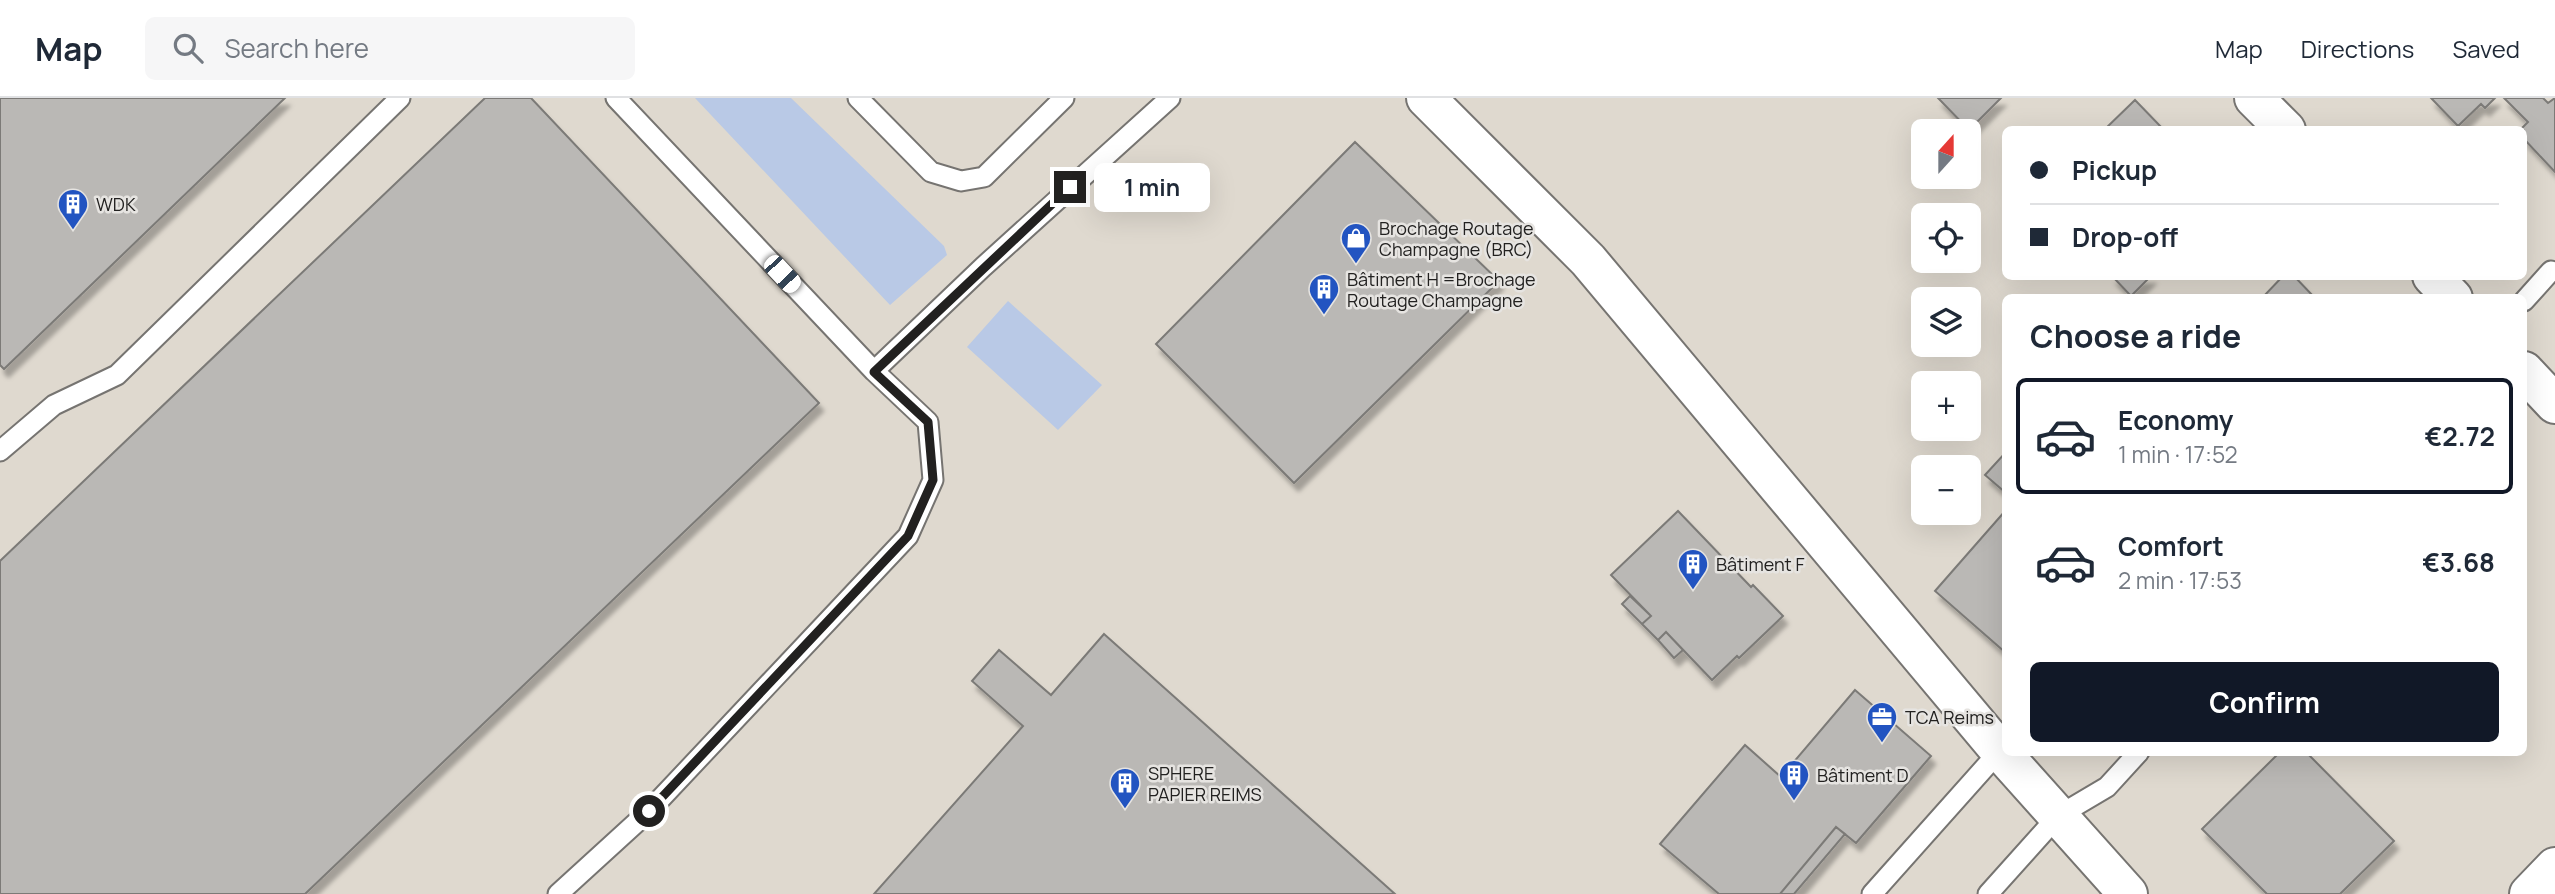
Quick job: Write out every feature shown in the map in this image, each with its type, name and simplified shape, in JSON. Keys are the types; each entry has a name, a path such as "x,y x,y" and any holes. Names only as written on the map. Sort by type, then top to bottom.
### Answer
{"street":[{"path":"1426,98 1588,260 2002,747"},
{"path":"2255,98 2282,126"},
{"path":"2436,280 2449,294"},
{"path":"2527,373 2555,404"},
{"path":"2009,756 2119,891"},
{"path":"2529,894 2555,867"}],"lane":[{"path":"0,451 54,405 117,375 400,98"},
{"path":"558,894 649,811 908,536 933,480 928,422 874,372 615,98"},
{"path":"858,98 931,172 961,181 984,177 1064,98"},
{"path":"874,372 983,267 1170,98"},
{"path":"2527,297 2551,271"},
{"path":"1872,894 2002,749"},
{"path":"1988,894 2057,816 2107,787 2135,756"}],"shaded area":[{"path":"0,98 2555,98 2555,894 0,894"}],"water":[{"path":"695,98 791,98 944,246 947,255 890,305"},
{"path":"1008,301 1102,385 1058,430 967,347"}],"building":[{"name":"WDK","path":"0,98 285,98 4,369 0,365"},
{"path":"485,98 531,98 819,403 305,894 0,894 0,561"},
{"path":"1938,98 2001,98 1980,119 1958,119"},
{"path":"2431,98 2495,98 2485,108 2481,104 2458,126"},
{"path":"2504,98 2543,98 2548,103 2555,98 2555,172 2527,142 2527,126 2524,126 2528,122"},
{"path":"2135,100 2160,126 2108,126"},
{"name":"Bâtiment H =Brochage Routage Champagne","path":"1355,142 1499,281 1294,483 1156,344"},
{"path":"2116,280 2147,280 2133,294 2129,294"},
{"path":"2279,280 2298,280 2311,294 2266,294"},
{"path":"2002,456 2002,490 1985,475"},
{"name":"Bâtiment F","path":"1678,511 1751,587 1753,585 1783,616 1712,680 1666,632 1658,640 1642,624 1651,616 1611,575"},
{"path":"2002,515 2002,650 1935,591"},
{"path":"1630,596 1651,616 1642,624 1622,604"},
{"path":"1666,632 1683,650 1674,658 1658,640"},
{"name":"SPHERE PAPIER REIMS","path":"1104,634 1395,894 874,894 1023,726 972,681 999,650 1051,695"},
{"name":"Bâtiment D","path":"1855,690 1931,756 1856,843 1836,827 1780,894 1719,894 1660,844 1745,745 1781,777"},
{"path":"2276,756 2310,756 2394,841 2340,894 2267,894 2202,829"},
{"path":"1836,827 1845,834 1794,894 1780,894"}],"place":[{"name":"WDK","path":"73,231"},
{"name":"Brochage Routage Champagne (BRC)","path":"1356,265"},
{"name":"Bâtiment H =Brochage Routage Champagne","path":"1324,316"},
{"name":"Bâtiment F","path":"1693,591"},
{"name":"TCA Reims","path":"1882,744"},
{"name":"Bâtiment D","path":"1794,802"},
{"name":"SPHERE PAPIER REIMS","path":"1125,810"}],"route":[{"path":"649,811 908,536 933,480 928,422 874,372 1070,187"}]}
